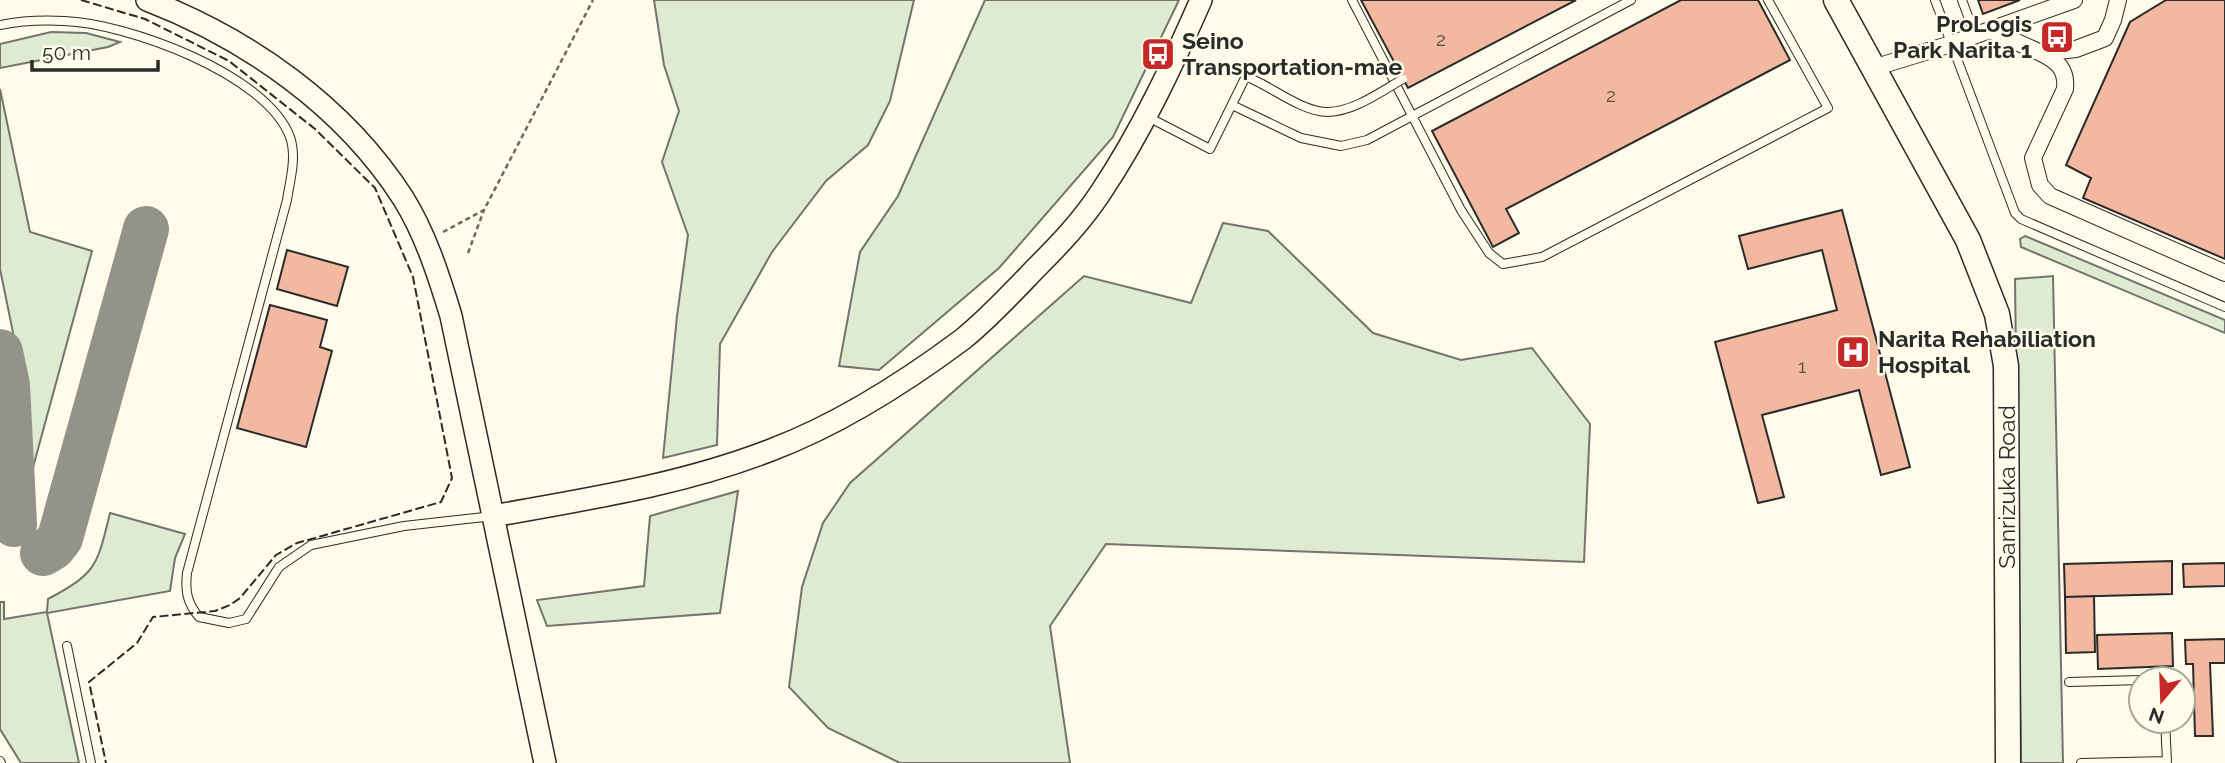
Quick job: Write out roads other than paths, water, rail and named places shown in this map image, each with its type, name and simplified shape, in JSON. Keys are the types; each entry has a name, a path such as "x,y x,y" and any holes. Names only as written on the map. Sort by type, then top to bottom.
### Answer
{"main road":[{"name":"Sanrizuka Road","path":"1836,0 1968,240 1997,314 2006,366 2008,763"}],"street":[{"path":"146,0 222,35 308,92 376,159 404,201 426,244 451,316 545,763"},
{"path":"493,516 644,489 711,471 771,450 879,397 965,337 1070,233 1100,194 1146,116 1201,0"},
{"path":"1873,68 1951,44 2074,0"},
{"path":"2041,53 2076,49 2105,38 2118,0"},
{"path":"1983,32 2055,59 2064,71 2065,89 2033,158 2040,185 2050,196 2225,273"}],"lane":[{"path":"1352,0 1461,210 1489,253 1503,264 1542,257 1828,107 1768,0"},
{"path":"1232,105 1301,138 1341,146 1367,140 1631,0"},
{"path":"1935,0 2015,213 2021,219 2225,307"},
{"path":"1962,0 1983,32"},
{"path":"0,25 65,21 120,30 166,46 205,63 259,95 280,118 290,138 293,164 287,200 187,573 188,601 199,617 229,623 246,618 279,567 311,545 404,526 493,516"},
{"path":"1146,116 1210,149 1247,76 1305,106 1327,112 1360,104 1403,79"},
{"path":"67,646 91,763"},
{"path":"2069,682 2127,680"},
{"path":"2081,763 2167,761 2166,735"}],"place":[{"name":"ProLogis Park Narita 1","path":"2057,37"},
{"name":"Seino Transportation-mae","path":"1158,54"},
{"name":"Narita Rehabiliation Hospital","path":"1853,352"}]}
